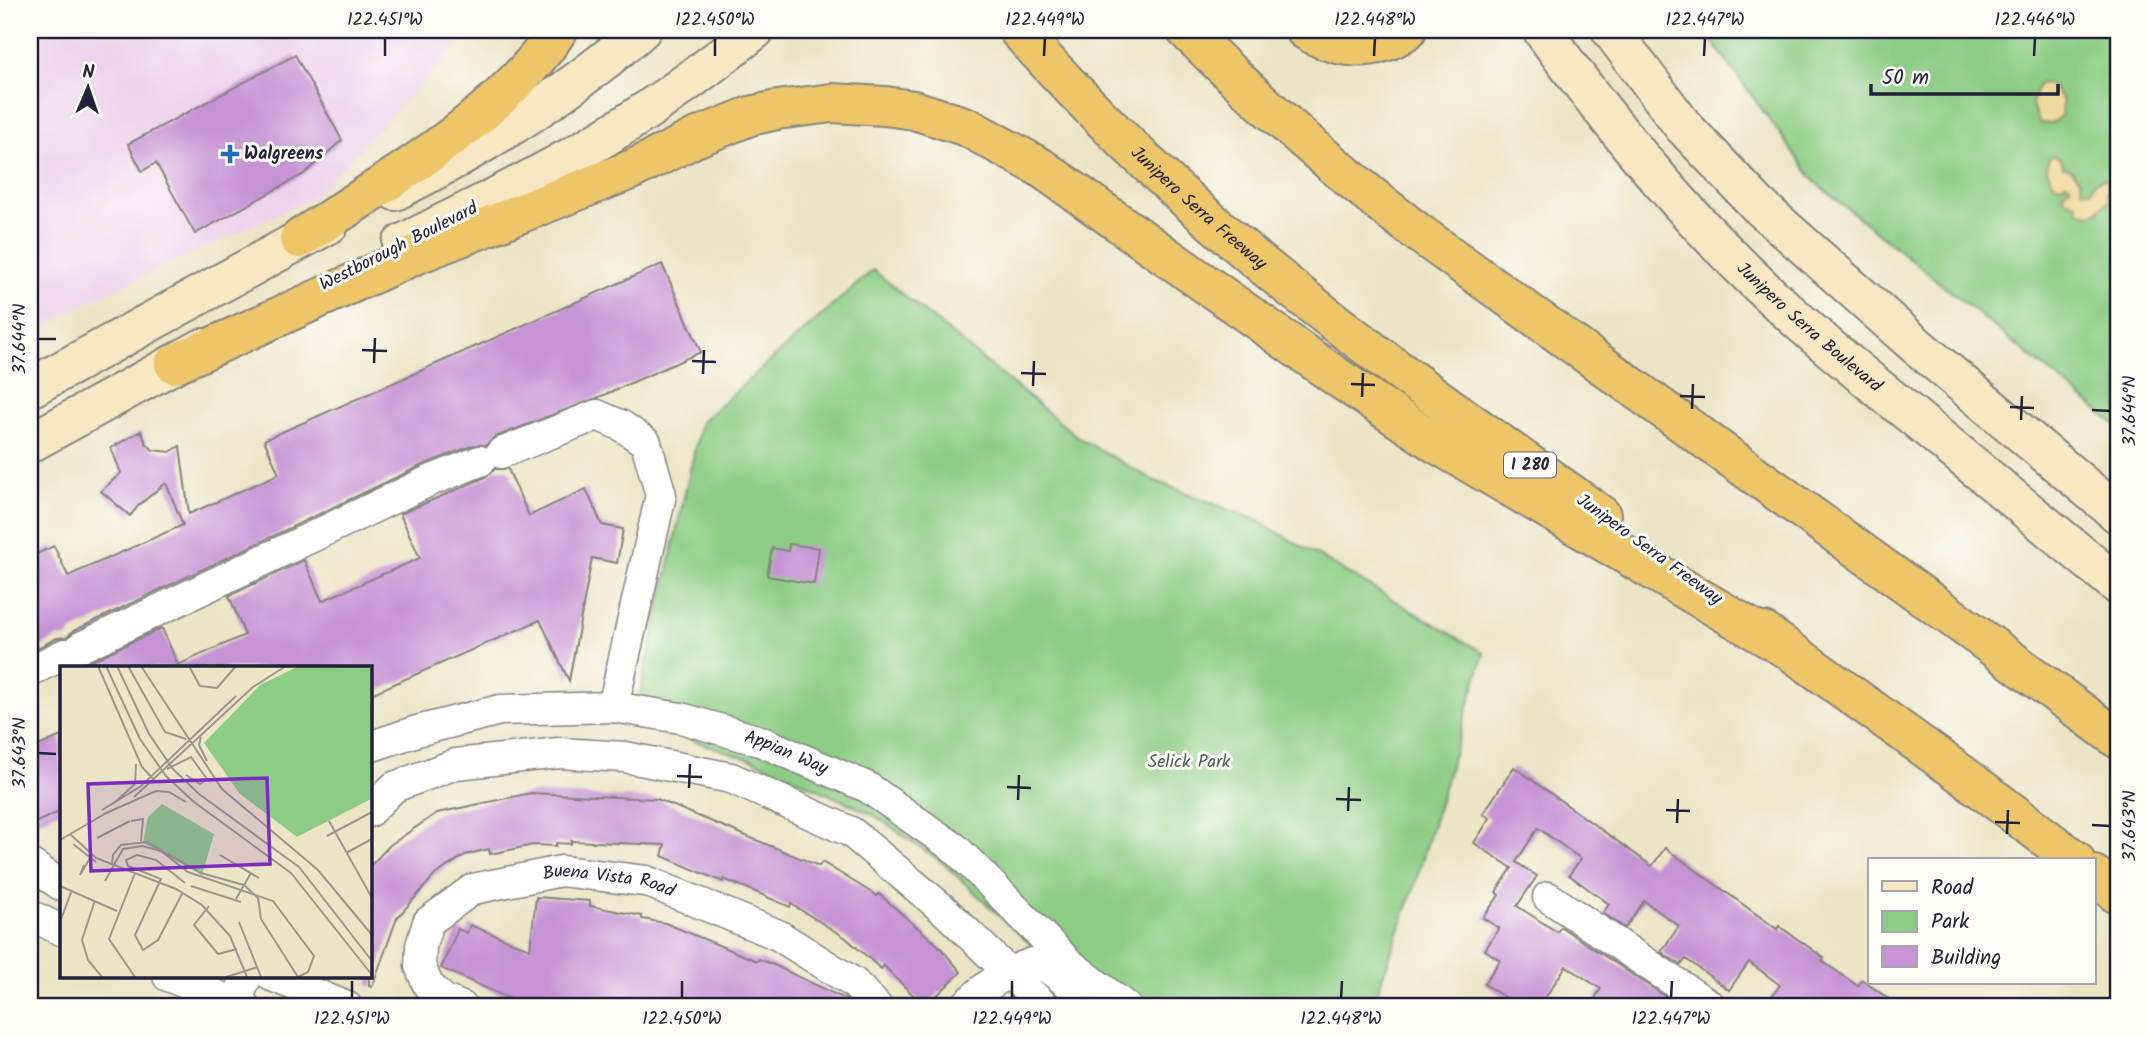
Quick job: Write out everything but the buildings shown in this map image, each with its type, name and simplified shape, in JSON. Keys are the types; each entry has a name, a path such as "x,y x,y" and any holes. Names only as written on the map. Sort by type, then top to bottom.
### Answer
{"highway":[{"path":"299,239 479,116 521,76 558,30"},
{"name":"Junipero Serra Freeway","path":"1018,30 1059,76 1136,152 1267,269 1389,363 1964,776 2072,858"},
{"path":"1186,30 1289,127 1394,214 2118,739"},
{"path":"1305,30 1331,43 1356,47 1382,44 1406,30"},
{"path":"174,364 415,256 633,169 695,138 750,116 832,103 914,110 967,127 1040,167 1340,380 1437,444 1785,648"},
{"path":"2096,877 2118,895"}],"main road":[{"path":"30,388 299,239 441,168 505,131 568,88 641,30"},
{"name":"Westborough Boulevard","path":"30,443 174,364 510,191 588,147 669,96 755,30"},
{"name":"Junipero Serra Boulevard","path":"1542,30 1638,156 1748,274 1828,347 2118,585"},
{"path":"1611,30 1683,125 1757,204 1917,346 2118,514"}],"street":[{"path":"30,671 415,488 597,415 622,426 646,443 661,495 613,707"},
{"name":"Appian Way","path":"371,746 417,731 500,710 613,707 681,718 760,740 867,787 956,849 1069,963 1126,1007"},
{"path":"371,810 394,787 456,764 559,752 625,757 731,778 851,832 916,885 1045,1007"},
{"path":"30,864 60,884"},
{"name":"Buena Vista Road","path":"462,1007 444,1000 428,985 420,966 428,922 473,888 561,871 646,881 778,935 854,983 877,1007"},
{"path":"1548,897 1692,1002"},
{"path":"30,915 60,930"},
{"path":"964,1007 987,985 1032,963 1048,968 1097,1007"},
{"path":"173,978 239,1006 246,978"},
{"path":"277,978 347,1007"}],"shaded area":[{"path":"30,30 473,30 314,197 86,303 30,335"}],"green space":[{"path":"1704,30 2118,30 2118,427 1815,182"},
{"name":"Selick Park","path":"873,270 1079,438 1153,480 1258,521 1484,653 1415,884 1372,1007 1103,1007 1071,982 943,863 874,815 759,762 634,721 701,422"}],"sand":[{"path":"2046,83 2063,100 2061,116 2052,124 2040,123 2032,105 2039,84"},
{"path":"2053,155 2061,159 2063,166 2071,169 2081,180 2082,190 2091,190 2095,182 2103,178 2108,181 2107,194 2110,199 2099,212 2089,214 2078,211 2076,203 2065,199 2063,192 2071,186 2066,182 2061,186 2054,184 2047,169 2048,159"}],"place":[{"name":"Walgreens","path":"230,154"}]}
